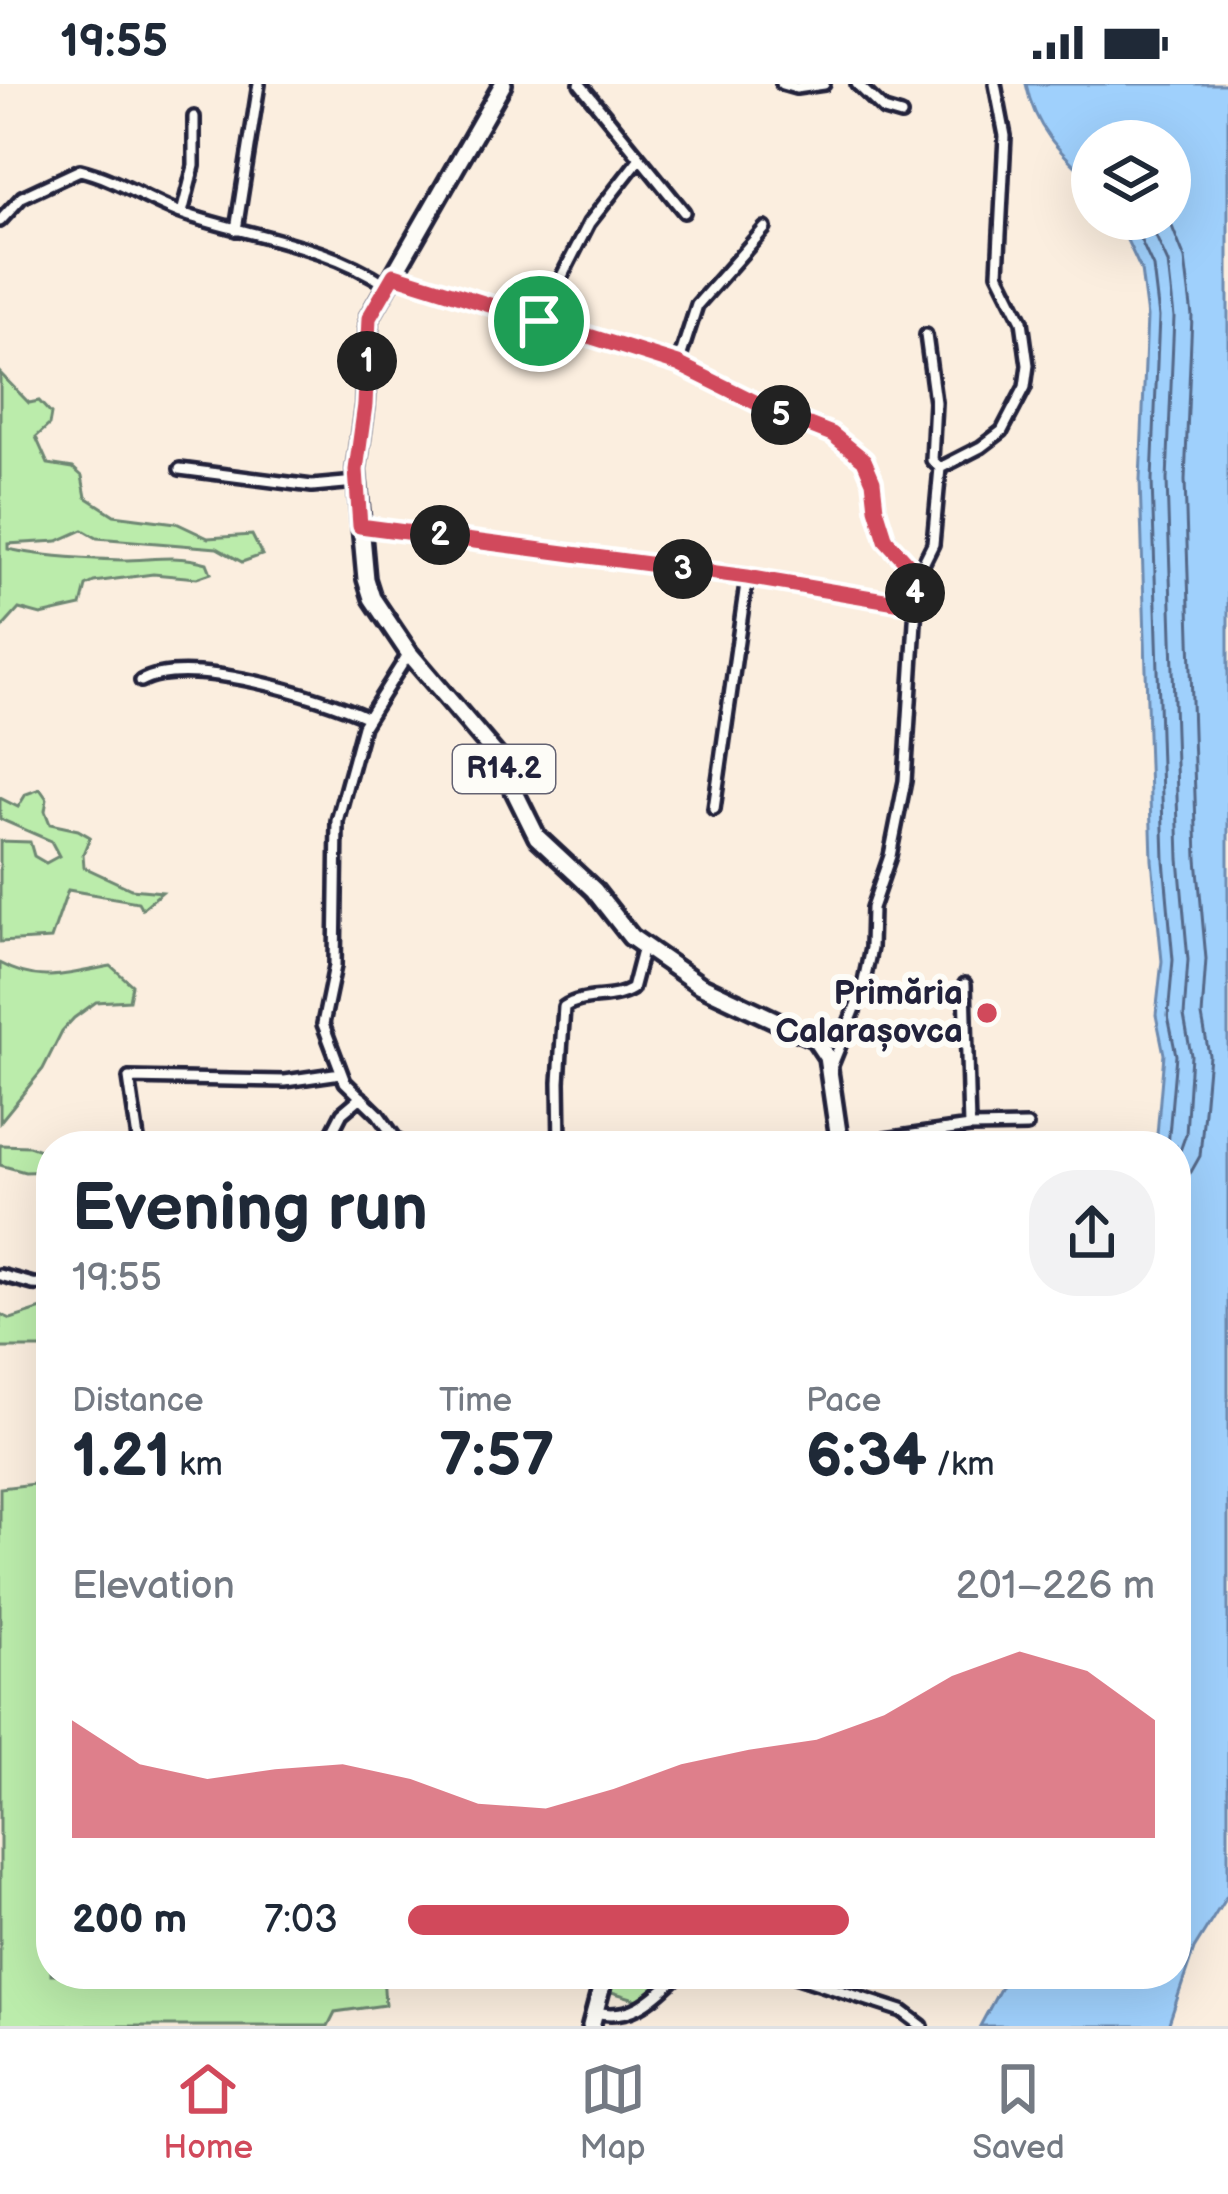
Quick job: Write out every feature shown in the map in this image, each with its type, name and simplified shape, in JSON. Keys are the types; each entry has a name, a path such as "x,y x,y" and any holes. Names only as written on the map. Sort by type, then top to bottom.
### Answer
{"main road":[{"name":"R14.2","path":"502,84 369,318 356,482 372,598 409,653 496,756 545,847 594,890 643,947 723,998 814,1039 827,1058 829,1072"},
{"path":"829,1072 837,1131"},
{"path":"593,2019 601,1989"}],"street":[{"path":"236,230 259,84"},
{"path":"580,84 684,212"},
{"path":"782,84 796,88 824,84"},
{"path":"856,84 884,110 901,115"},
{"path":"940,468 1002,431 1025,387 1028,365 1022,321 998,273 1006,154 995,84"},
{"path":"182,213 194,166 194,117"},
{"path":"539,321 589,224 640,158"},
{"path":"0,221 22,197 80,170 182,213 291,241 390,280 678,364 852,447 871,471 886,540 917,574"},
{"path":"678,364 697,305 765,228"},
{"path":"926,335 935,402 932,460 940,468"},
{"path":"829,1072 862,992 871,948 872,908 890,856 905,781 917,574 933,544 940,468"},
{"path":"180,469 285,484 356,482"},
{"path":"360,526 747,577 914,605"},
{"path":"715,809 747,577"},
{"path":"390,1131 341,1073 322,1024 334,967 337,820 368,718 409,653"},
{"path":"140,681 164,674 232,677 341,706 368,718"},
{"path":"560,1131 564,1007 575,1000 605,998 632,988 643,947"},
{"path":"965,984 969,1127"},
{"path":"137,1131 129,1078 285,1081 341,1073"},
{"path":"333,1131 342,1113 361,1097"},
{"path":"942,1131 1027,1126"},
{"path":"0,1275 36,1285"},
{"path":"593,2019 635,2010 661,1989"},
{"path":"834,1989 902,2011 922,2026"}],"green space":[{"path":"0,373 29,403 39,401 51,414 49,425 36,437 48,464 73,468 82,476 86,497 114,515 176,523 208,538 252,535 262,555 242,562 217,548 97,538 83,530 58,541 8,544 8,549 65,557 186,559 207,563 211,573 197,578 153,574 94,582 86,586 81,606 41,615 19,609 0,630"},
{"path":"40,789 47,799 50,824 90,837 84,867 131,889 162,892 142,909 138,902 68,890 51,939 0,942 0,841 30,842 34,856 46,863 59,856 51,841 0,819 0,798 18,807 26,794"},
{"path":"0,963 42,976 111,966 132,985 129,1000 96,1002 74,1018 43,1069 0,1122"},
{"path":"0,1145 36,1149 36,1172 0,1165"},
{"path":"36,1311 36,1348 0,1348 0,1314 11,1319"},
{"path":"36,1484 36,1989 384,1989 385,2005 335,2012 328,2026 0,2026 0,1488"},
{"path":"608,1989 657,1989 645,2002"}],"water":[{"path":"1026,84 1228,84 1228,1894 1191,1958 1191,1131 1157,1131 1164,1054 1156,1015 1162,961 1152,860 1140,480 1147,317 1141,270 1127,240 1191,240 1191,120 1071,120 1071,162 1042,127"},
{"path":"1000,1989 1180,1989 1168,2026 980,2026"}],"place":[{"name":"Primăria Calarașovca","path":"987,1013"}],"route":[{"path":"394,275 539,321 678,364 852,447 871,471 886,540 917,574 914,605 747,577 360,526 356,470 369,318 394,275"}]}
